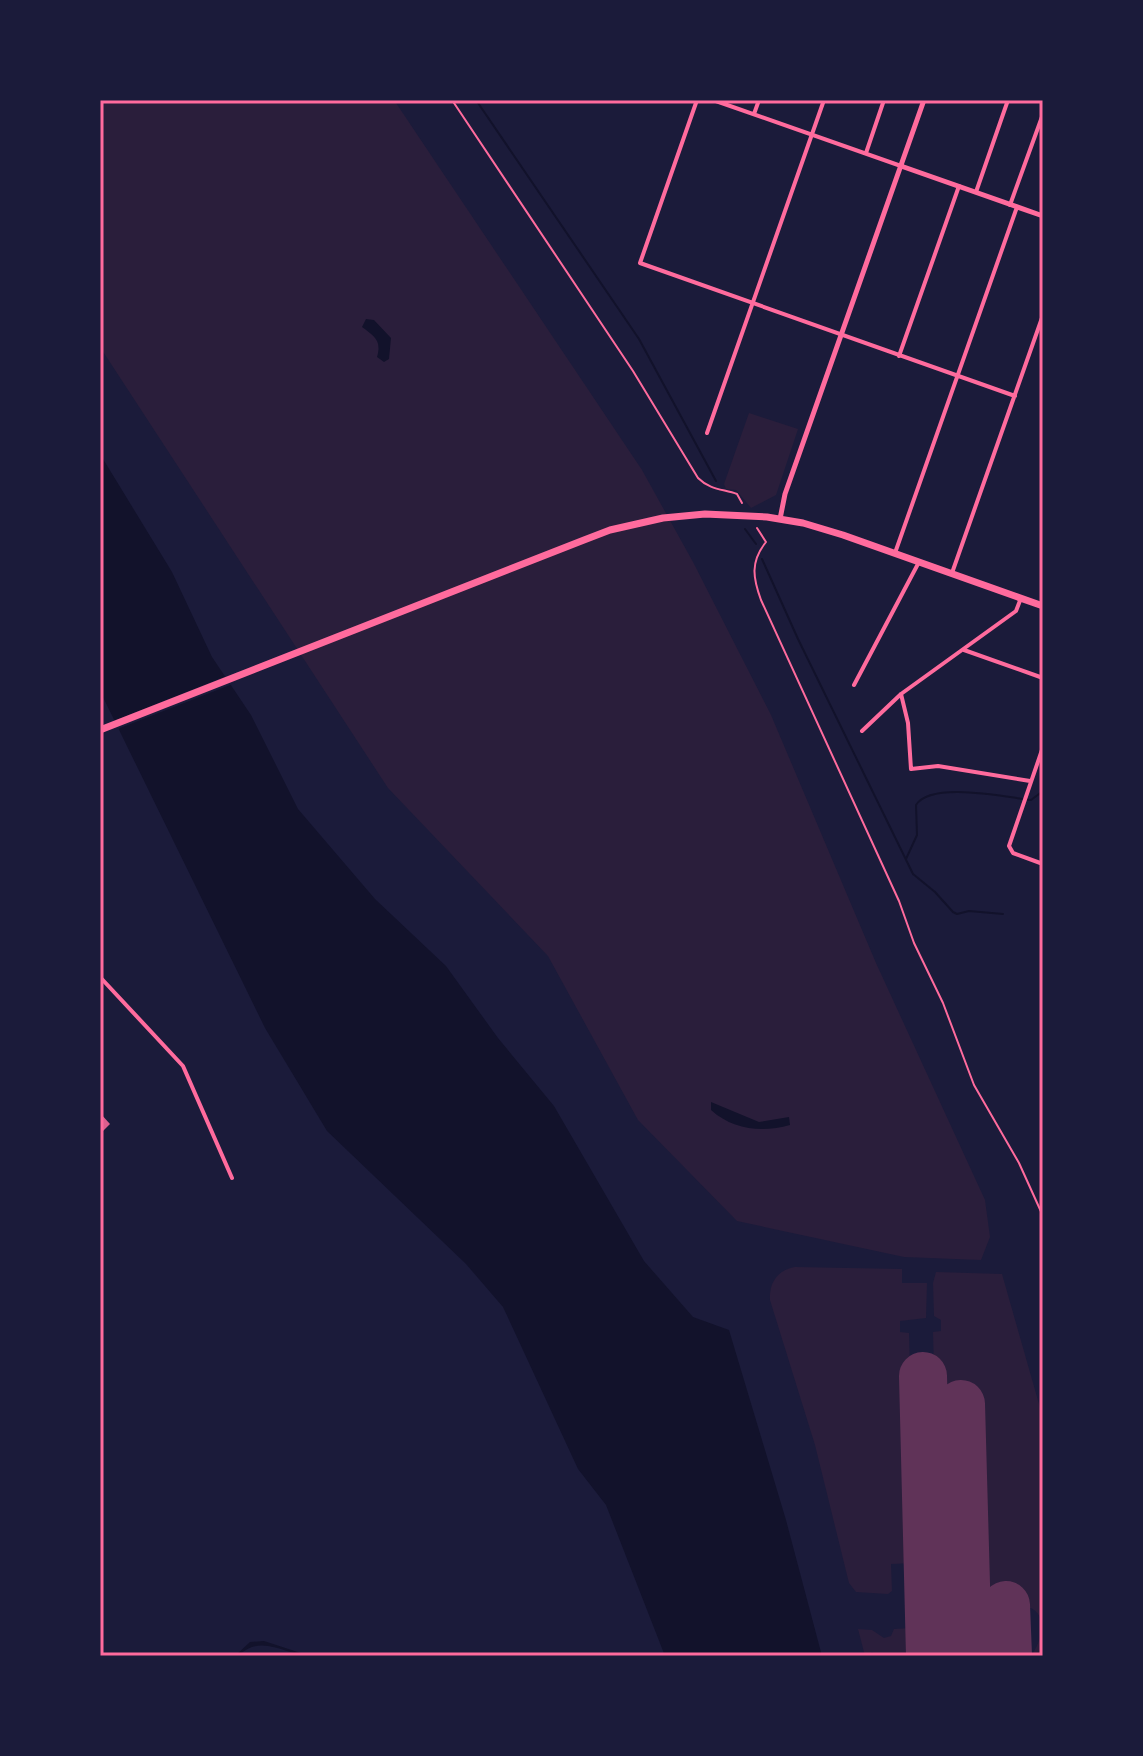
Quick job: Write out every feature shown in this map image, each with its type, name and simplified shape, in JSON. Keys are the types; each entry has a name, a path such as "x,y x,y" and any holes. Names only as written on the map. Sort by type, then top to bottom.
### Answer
{"highway":[{"path":"100,730 584,540 637,523 689,515 741,514 780,519 843,535 1043,606"}],"street":[{"path":"697,100 640,263 1015,396"},
{"path":"713,100 1043,216"},
{"path":"754,114 759,100"},
{"path":"707,433 824,100"},
{"path":"866,153 884,100"},
{"path":"780,519 785,494 924,100"},
{"path":"976,192 1008,100"},
{"path":"895,553 958,376 1043,114"},
{"path":"899,356 959,186"},
{"path":"952,573 1043,315"},
{"path":"854,685 919,562"},
{"path":"862,731 901,694 1016,611 1021,598"},
{"path":"964,650 1043,678"},
{"path":"901,694 908,723 911,769 938,766 1030,781"},
{"path":"1043,747 1009,846 1013,853 1043,864"},
{"path":"100,977 183,1066 232,1178"}],"path":[{"path":"452,100 633,371 698,478 705,485 737,494 742,503"},
{"path":"757,528 766,542 756,556 753,568 761,600 899,901 974,1085 1019,1163 1043,1216"}],"shaded area":[{"path":"100,100 394,100 642,470 771,715 876,963 985,1200 990,1237 981,1260 904,1257 737,1221 638,1120 548,956 388,788 100,347"},
{"path":"366,319 374,320 391,338 389,359 384,362 377,357 376,339 362,327"},
{"path":"749,413 798,429 776,495 751,508 736,490 726,489 724,484"},
{"path":"100,454 172,572 212,657 251,715 298,809 375,899 446,966 498,1038 554,1106 644,1261 693,1317 729,1330 786,1520 822,1656 665,1656 606,1505 578,1469 503,1307 466,1264 327,1131 265,1028 100,691"},
{"path":"711,1102 759,1122 789,1117 790,1125 769,1129 739,1126 711,1110"},
{"path":"795,1267 902,1269 902,1283 927,1283 926,1318 900,1321 900,1332 909,1333 915,1563 891,1564 892,1591 888,1594 856,1592 849,1583 815,1445 770,1300 776,1278"},
{"path":"936,1272 1002,1274 1043,1418 1043,1656 1031,1656 1041,1635 1038,1614 1033,1609 1014,1605 997,1606 999,1656 944,1656 933,1332 941,1331 941,1320 934,1316 933,1283"},
{"path":"921,1359 930,1367 936,1563 918,1563 913,1367"},
{"path":"913,1628 914,1656 876,1656 872,1652 865,1656 858,1629 872,1630 884,1638 891,1636 894,1629"},
{"path":"924,1628 934,1628 936,1656 923,1656"},
{"path":"264,1641 310,1656 259,1646 235,1656 250,1642"}],"pier":[{"path":"229,675 235,683 115,730 111,722"}],"building":[{"path":"100,1113 110,1124 100,1134"}],"waterway":[{"path":"476,100 639,339 716,481"},
{"path":"745,529 756,544"},
{"path":"762,559 913,874 957,914 969,911 1003,914"},
{"path":"906,859 917,835 916,805 924,798 969,792 1031,800 1043,791"}],"runway":[{"path":"923,1376 930,1656"},
{"path":"961,1404 968,1656"},
{"path":"1006,1605 1008,1656"}]}
